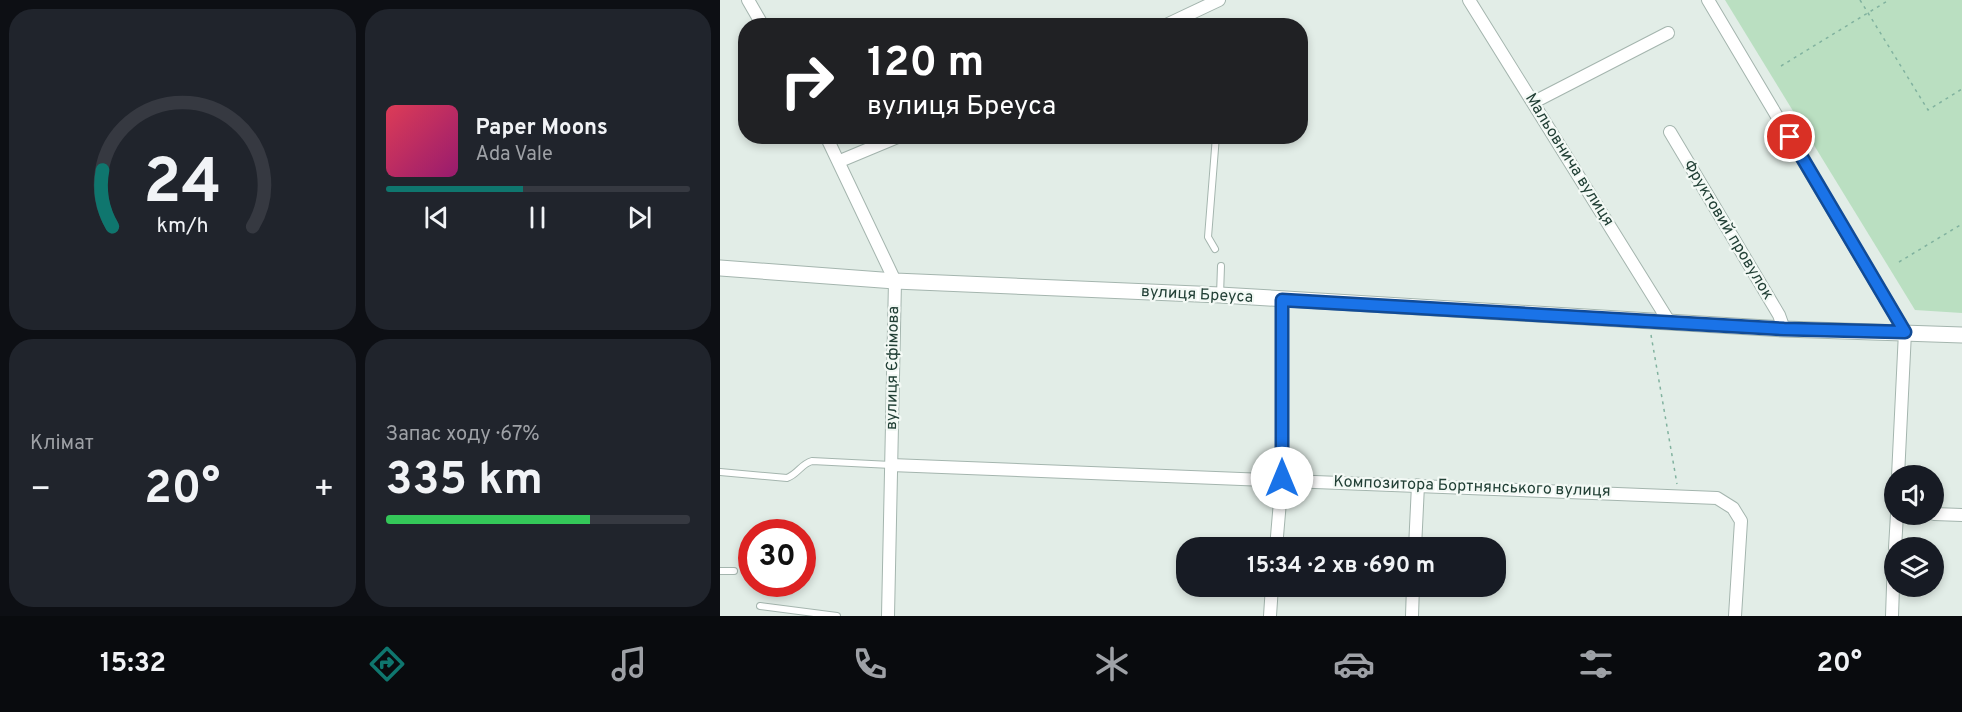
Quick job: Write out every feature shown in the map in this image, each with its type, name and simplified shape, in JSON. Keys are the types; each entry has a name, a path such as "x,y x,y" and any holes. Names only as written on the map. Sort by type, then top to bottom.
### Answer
{"street":[{"path":"748,0 758,18"},
{"path":"1181,18 1219,0"},
{"name":"Мальовнича вулиця","path":"1469,0 1668,320"},
{"path":"1708,0 1905,332 1899,465"},
{"path":"1534,102 1668,33"},
{"name":"Фруктовий провулок","path":"1670,132 1779,315 1784,329"},
{"name":"вулиця Єфімова","path":"830,144 895,281 888,616"},
{"path":"840,161 881,144"},
{"name":"вулиця Бреуса","path":"720,267 895,281 1220,295 1668,320 1784,329 1962,335"},
{"path":"1277,537 1282,478 1282,300"},
{"name":"Композитора Бортнянського вулиця","path":"891,465 1282,478 1717,498 1727,503 1741,521 1735,616"},
{"path":"1416,537 1418,485"},
{"path":"1944,514 1962,515"},
{"path":"1270,616 1271,597"},
{"path":"1412,616 1413,597"},
{"path":"1892,616 1893,597"}],"lane":[{"path":"1215,144 1208,237 1215,249"},
{"path":"1220,295 1221,267"},
{"path":"720,472 788,478 795,475 804,463 812,461 891,465"},
{"path":"720,571 734,571"},
{"path":"760,606 837,616"}],"path":[{"path":"1860,0 1928,110 1962,89"},
{"path":"1781,66 1889,0"},
{"path":"1899,262 1962,224"},
{"path":"1649,319 1679,496"}],"green space":[{"path":"1725,0 1962,0 1962,313 1915,310"}],"route":[{"path":"1282,478 1282,300 1668,320 1784,329 1905,332 1790,137"}]}
